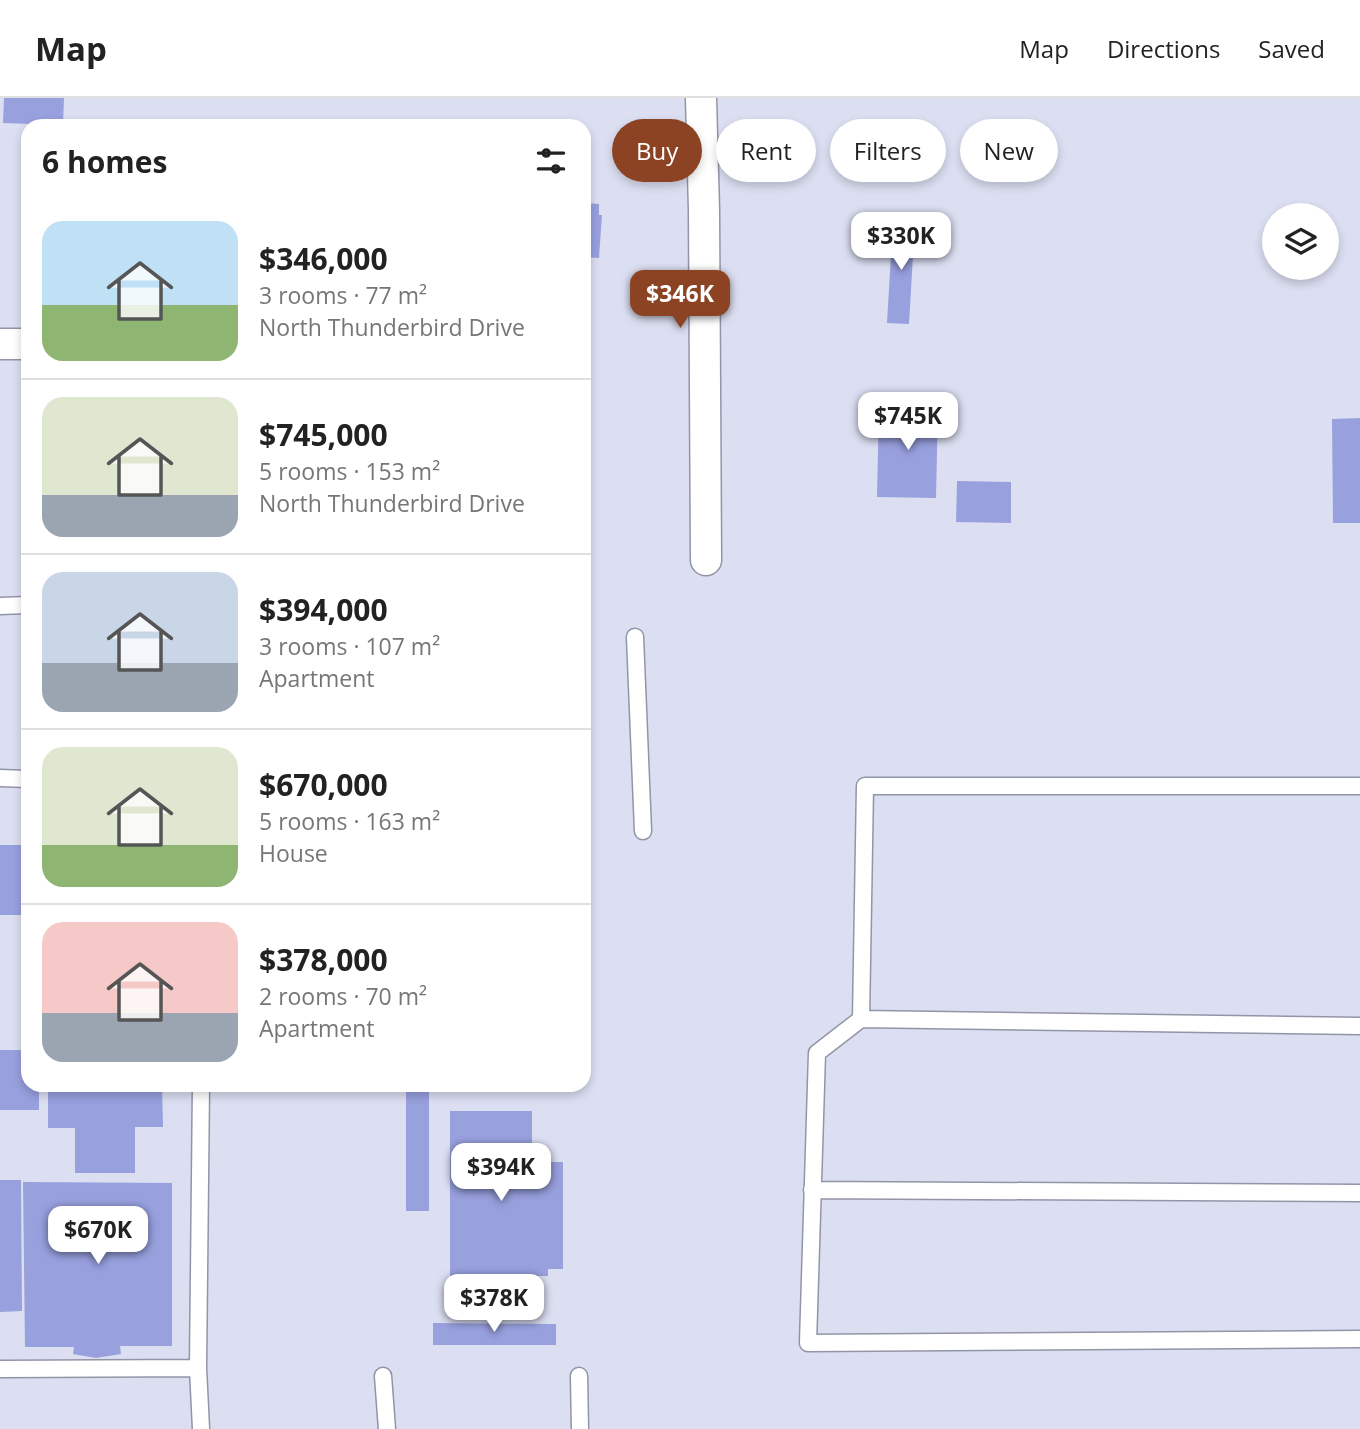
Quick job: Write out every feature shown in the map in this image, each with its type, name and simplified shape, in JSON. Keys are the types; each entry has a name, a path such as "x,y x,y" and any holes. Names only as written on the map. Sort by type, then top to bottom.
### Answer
{"street":[{"path":"701,98 706,560"},
{"path":"0,344 21,344"}],"lane":[{"path":"0,606 21,605"},
{"path":"635,637 643,831"},
{"path":"0,778 21,779"},
{"path":"861,1018 865,786 1360,786"},
{"path":"1360,1026 861,1018 817,1053 808,1343 1360,1339"},
{"path":"201,1092 198,1368 201,1429"},
{"path":"813,1190 1360,1194"},
{"path":"0,1369 198,1368"},
{"path":"383,1376 387,1429"},
{"path":"579,1376 580,1429"}],"building":[{"path":"4,98 64,98 63,119 21,119 21,124 3,123"},
{"path":"591,203 599,204 599,215 602,215 599,258 591,257"},
{"path":"893,220 915,221 909,324 887,323"},
{"path":"879,405 938,406 936,498 877,497"},
{"path":"1360,418 1360,523 1333,523 1332,419"},
{"path":"957,481 1011,482 1011,523 956,522"},
{"path":"0,845 21,845 21,915 0,915"},
{"path":"0,1050 21,1050 21,1092 39,1092 39,1110 0,1110"},
{"path":"48,1092 162,1092 163,1127 135,1127 135,1173 75,1173 75,1128 48,1128"},
{"path":"406,1092 429,1092 429,1211 406,1211"},
{"path":"450,1111 532,1111 532,1162 563,1162 563,1269 548,1269 548,1276 505,1276 505,1294 450,1294"},
{"path":"0,1180 21,1180 22,1311 0,1312"},
{"path":"23,1182 172,1183 172,1346 120,1346 121,1354 96,1358 73,1354 74,1347 25,1347"},
{"path":"433,1323 556,1324 556,1345 433,1345"}]}
